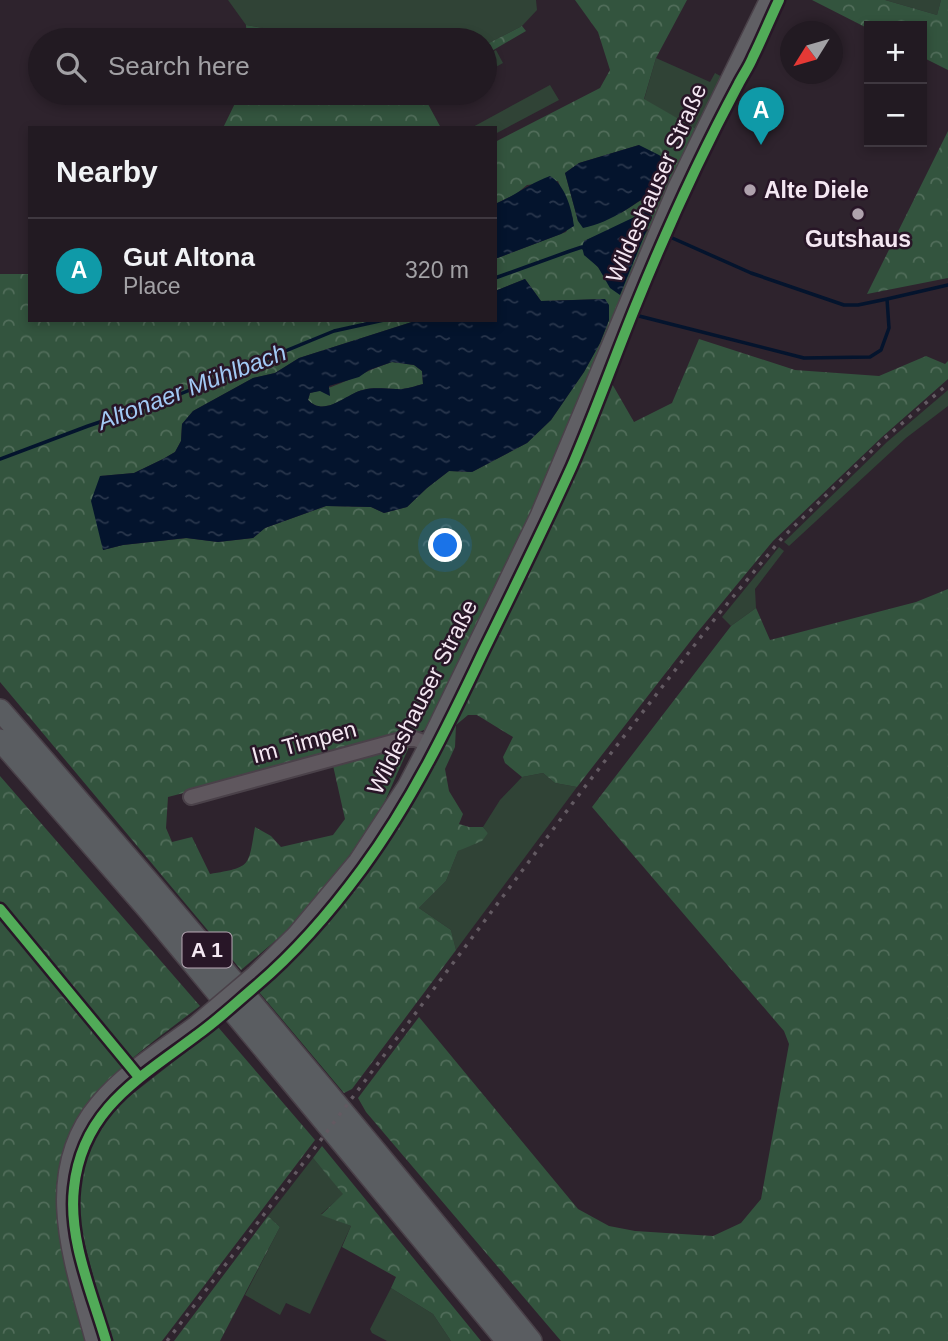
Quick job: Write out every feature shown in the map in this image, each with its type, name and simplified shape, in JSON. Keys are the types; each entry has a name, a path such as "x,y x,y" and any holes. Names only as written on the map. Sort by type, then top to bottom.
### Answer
{"highway":[{"name":"A 1","path":"0,710 170,906 411,1193 531,1341"},
{"name":"A 1","path":"0,740 147,908 507,1341"}],"main road":[{"name":"Wildeshauser Straße","path":"95,1341 71,1248 65,1210 67,1175 73,1151 90,1116 106,1096 134,1071 195,1026 255,975 304,926 358,861 407,786 539,517 677,188 769,0"}],"street":[{"name":"Im Timpen","path":"191,797 404,739 415,739 429,744"}],"green space":[{"path":"228,0 536,0 537,10 522,26 497,39 497,28 263,28 246,25"},
{"path":"575,0 687,0 656,58 644,99 698,130 534,505 430,728 168,797 166,828 172,842 192,837 210,874 224,872 246,863 255,827 271,836 281,847 333,835 345,819 332,761 400,744 409,747 374,821 321,895 288,930 241,970 0,682 0,274 28,274 28,322 412,322 299,358 275,373 253,378 193,411 182,424 181,441 175,452 134,473 100,476 103,550 123,545 187,538 218,542 253,538 265,528 326,506 371,507 384,513 407,507 449,471 472,472 527,443 551,420 600,343 609,320 605,299 541,301 525,279 497,290 497,258 566,232 573,219 558,181 527,185 497,203 497,141 600,88 610,70 598,32","holes":["639,145 654,192 621,213 578,221 565,173 579,163","649,229 642,238 620,294 591,259 584,255 584,241 603,233"]},
{"path":"812,0 885,0 937,15 941,0 948,0 948,70 927,60 927,21 864,21 864,26"},
{"path":"885,0 941,0 937,15"},
{"path":"522,26 526,31 497,48 497,39"},
{"path":"497,52 503,63 497,66"},
{"path":"656,58 710,82 715,73 724,78 698,130 644,100"},
{"path":"550,85 559,100 497,133 497,126 475,126"},
{"path":"234,105 429,105 440,126 224,126"},
{"path":"948,131 948,278 867,294"},
{"path":"699,339 795,370 879,376 926,356 945,364 948,361 948,379 882,437 773,541 696,634 577,787 555,783 543,773 522,777 505,763 503,757 513,737 477,715 468,715 456,725 455,747 445,769 449,791 463,814 459,824 483,827 488,833 482,841 458,851 446,881 419,908 451,930 456,950 352,1089 344,1093 259,992 347,893 393,828 416,789 495,634 611,382 634,422 672,403"},
{"path":"392,362 414,365 422,371 423,384 403,389 363,390 329,406 315,405 308,400 310,393"},
{"path":"948,390 948,406 906,438 789,546 784,542 887,442"},
{"path":"779,547 784,551 755,589 756,608 731,626 722,617"},
{"path":"948,589 948,1341 561,1341 366,1112 358,1098 419,1017 578,1209 609,1226 635,1231 713,1236 741,1223 761,1199 789,1044 784,1031 592,807 731,626 756,608 770,640 916,602"},
{"path":"543,773 555,783 577,787 456,950 451,930 419,908 446,881 458,851 488,833 483,827 500,800 522,777"},
{"path":"0,776 200,1006 115,1074 92,1099 74,1126 62,1157 56,1192 59,1232 68,1273 89,1341 0,1341"},
{"path":"218,1027 315,1140 162,1341 110,1341 76,1200 82,1166 93,1137 112,1110"},
{"path":"322,1146 481,1341 451,1341 433,1314 391,1288 396,1277 342,1247 351,1226 321,1215 343,1194 313,1158"},
{"path":"313,1158 344,1194 321,1214 351,1226 310,1314 286,1303 280,1315 245,1295 280,1227 268,1216"},
{"path":"268,1216 280,1227 220,1341 174,1341"},
{"path":"391,1288 433,1314 451,1341 387,1341 372,1333 370,1329"}],"water":[{"path":"639,145 674,166 663,191 647,196 609,219 583,228 578,221 565,173 579,163"},
{"path":"550,176 560,185 574,226 561,234 497,258 497,203"},
{"path":"647,211 652,217 620,295 610,288 598,267 584,255 582,247 584,241"},
{"path":"525,279 541,301 605,299 609,305 609,320 600,343 551,420 527,443 472,472 449,471 407,507 384,513 371,507 326,506 265,528 253,538 218,542 186,538 103,550 91,501 100,476 134,473 175,452 181,441 182,424 193,411 253,378 275,373 299,358 412,322 497,322 497,290","holes":["392,362 414,365 422,371 423,384 403,389 363,390 329,406 315,405 308,400 310,393 320,391 330,396 329,386 359,377 369,370"]}],"waterway":[{"path":"670,237 751,273 844,305 887,299"},
{"name":"Altonaer Mühlbach","path":"497,277 582,247 585,249"},
{"name":"Altonaer Mühlbach","path":"639,316 804,358 870,357 881,350 889,328 887,299 948,285"},
{"name":"Altonaer Mühlbach","path":"0,459 168,399 334,331 375,322"}],"railway":[{"path":"167,1341 717,616 782,538 884,439 948,384"}],"cycle path":[{"path":"106,1341 82,1266 74,1227 74,1188 79,1161 89,1137 101,1116 135,1081 220,1017 300,944 350,885 397,817 443,735 551,512 671,222 779,0"},
{"path":"0,909 139,1077"}],"place":[{"name":"Gut Altona","path":"761,145"},
{"name":"Alte Diele","path":"750,190"},
{"name":"Gutshaus","path":"858,214"}]}
